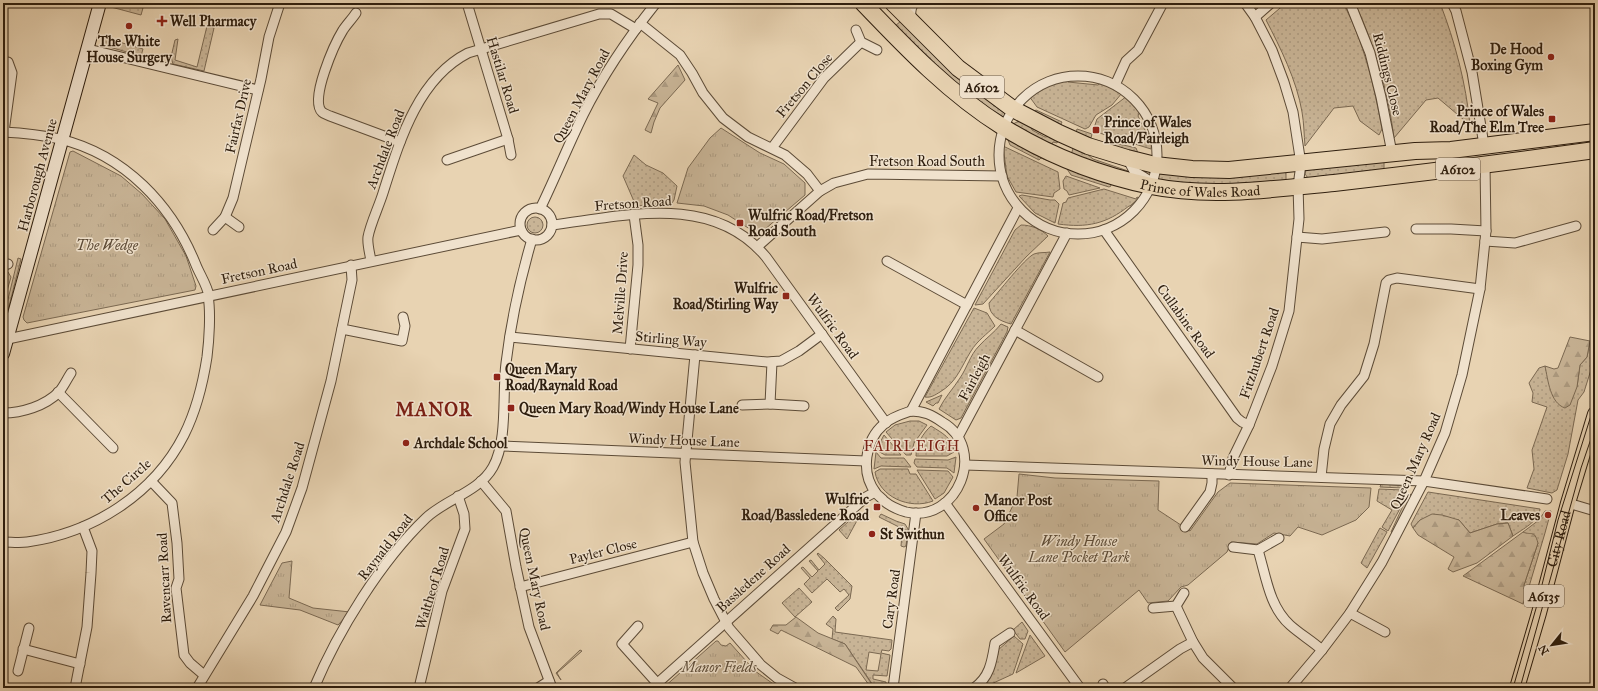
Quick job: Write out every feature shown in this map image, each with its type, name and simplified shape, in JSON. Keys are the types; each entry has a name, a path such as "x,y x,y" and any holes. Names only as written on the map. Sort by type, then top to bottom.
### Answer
{"highway":[{"name":"Prince of Wales Road","path":"863,3 940,80 980,112 1003,127 1070,162 1095,171 1151,186 1185,190 1224,192 1396,176 1595,150"},
{"name":"Prince of Wales Road","path":"893,3 958,68 1013,109 1088,146 1155,165 1192,169 1228,170 1301,164 1392,153 1451,150 1595,132"},
{"path":"1392,153 1396,176"}],"main road":[{"name":"City Road","path":"1517,688 1539,613 1568,502 1595,414"}],"street":[{"name":"Harborough Avenue","path":"3,354 4,339 30,260 61,140 100,3"},
{"name":"Fairfax Drive","path":"213,230 225,217 238,179 269,37 280,3"},
{"name":"Hastilar Road","path":"467,3 508,139 511,155"},
{"name":"Queen Mary Road","path":"540,209 583,115 606,75 638,26 656,3"},
{"path":"911,22 912,5 915,3"},
{"path":"1116,83 1126,61 1138,50 1163,3"},
{"name":"Fitzhubert Road","path":"1229,475 1233,458 1249,425 1272,366 1289,311 1299,219 1298,186 1301,164 1293,112 1284,82 1272,50 1255,17 1245,3"},
{"path":"1255,17 1271,3"},
{"name":"Riddings Close","path":"1350,3 1370,53 1381,97 1392,153"},
{"path":"1452,3 1456,11 1472,72 1484,145"},
{"path":"356,13 343,30 333,49 324,73 319,93 318,106 322,112 330,116 400,142"},
{"name":"Archdale Road","path":"371,261 368,237 400,142 421,99 450,63 480,49 599,14 611,14 638,26 680,54 703,93 723,118 748,137 785,155 798,165 820,190"},
{"path":"856,30 861,42 876,50"},
{"name":"Fretson Close","path":"772,148 824,78 861,42"},
{"path":"88,49 258,90"},
{"path":"3,132 12,74 8,62"},
{"name":"Prince of Wales Road","path":"1013,109 1034,89 1060,78 1075,75 1090,76 1116,83 1137,102 1151,126 1157,151 1155,165"},
{"path":"1013,109 1012,115 1003,127 999,147 1002,176 1005,188 1018,208 1036,222 1055,231 1067,233 1104,230 1125,218 1137,208 1151,186 1155,165"},
{"name":"The Circle","path":"3,132 33,134 61,140 93,151 129,172 156,197 182,235 209,296 210,303 208,347 205,374 200,393 184,435 166,463 151,481 115,511 84,527 59,536 26,542 3,542"},
{"path":"447,160 508,139"},
{"path":"1127,158 1134,170 1147,179 1151,186"},
{"name":"Queen Mary Road","path":"1290,688 1322,650 1350,613 1389,550 1424,481 1445,434 1462,375 1480,289 1486,231 1485,165"},
{"name":"Fretson Road South","path":"757,247 820,190 834,183 868,174 1002,176"},
{"path":"912,411 1018,208"},
{"path":"533,209 540,209 550,217 552,225 551,230 545,237 536,240 524,234 521,230 521,219 524,214 533,209"},
{"name":"Fretson Road","path":"552,225 634,215 665,213 688,214 714,221 738,231 757,247"},
{"name":"Melville Drive","path":"630,349 638,265 638,245 634,215"},
{"path":"225,217 239,227"},
{"path":"1485,241 1515,244 1576,226"},
{"path":"1416,229 1486,231"},
{"name":"Fretson Road","path":"4,339 521,230"},
{"name":"Cullabine Road","path":"1104,230 1238,418 1242,422 1249,425"},
{"path":"1297,237 1322,238 1385,232"},
{"name":"Fairleigh","path":"958,437 1067,233"},
{"path":"501,446 506,364 510,337 518,288 532,239"},
{"name":"Wulfric Road","path":"757,247 886,422"},
{"path":"886,261 967,305"},
{"name":"Archdale Road","path":"197,688 253,596 286,532 302,488 331,380 352,280 351,265"},
{"path":"1321,477 1324,449 1330,424 1341,406 1364,376 1374,344 1386,283 1389,280 1397,278 1480,289"},
{"path":"342,329 402,341 405,326 403,317"},
{"path":"1015,330 1098,377"},
{"name":"Stirling Way","path":"510,337 772,362 782,361 799,351 822,334"},
{"path":"695,355 685,454 693,542 703,574 725,622 738,640 761,665 777,678 795,688"},
{"path":"770,404 772,362"},
{"path":"3,413 11,413 28,409 48,399 58,392 71,373"},
{"path":"58,392 113,448"},
{"path":"742,405 770,404 804,406"},
{"path":"912,411 926,412 948,425 958,437 963,450 965,465 960,484 954,494 945,503 933,510 916,513 900,510 887,504 875,492 868,476 866,461 869,445 874,436 886,422 900,414 912,411"},
{"name":"Windy House Lane","path":"501,446 866,461"},
{"name":"Raynald Road","path":"314,688 331,649 379,574 414,530 428,516 481,482 494,466 501,446"},
{"name":"Windy House Lane","path":"965,465 1424,481 1547,499"},
{"path":"1185,527 1210,492 1212,474"},
{"name":"Ravencarr Road","path":"151,481 172,503 177,543 179,579 176,588 184,654 190,663 204,675"},
{"name":"Queen Mary Road","path":"481,482 506,511 529,627 551,685"},
{"name":"Bassledene Road","path":"654,685 866,497 875,492"},
{"name":"Waltheof Road","path":"419,688 442,591 465,529 464,514 458,496"},
{"path":"1568,502 1595,510"},
{"name":"Wulfric Road","path":"945,503 1080,688"},
{"name":"Cary Road","path":"893,688 916,513"},
{"path":"75,688 88,627 92,551 84,527"},
{"path":"1233,547 1258,550 1279,538"},
{"name":"Payler Close","path":"520,587 693,542"},
{"path":"1258,550 1270,591 1279,612 1289,624 1322,650"},
{"path":"1176,606 1184,593"},
{"path":"1152,608 1176,606"},
{"path":"1176,606 1193,642 1203,658 1233,688"},
{"path":"1350,613 1385,632"},
{"path":"638,626 622,644 654,685"},
{"path":"18,671 29,628"},
{"path":"974,688 982,683 990,668 995,643 1010,632"},
{"path":"1125,688 1176,652 1193,642"},
{"path":"24,649 80,664"},
{"path":"538,688 551,685"}],"green space":[{"path":"112,3 126,3 143,8 141,15 111,7"},
{"path":"1286,3 1343,3 1357,33 1367,64 1382,129 1379,135 1360,121 1353,106 1334,108 1305,146 1303,116 1300,100 1292,76 1266,20"},
{"path":"1355,3 1440,3 1459,63 1466,94 1470,125 1438,98 1426,100 1394,138 1380,69 1369,36"},
{"path":"902,20 1008,112 1002,120 987,111 894,27"},
{"path":"207,26 214,28 204,71 173,64 171,57 175,40 178,39 175,60 197,67"},
{"path":"102,37 143,49 141,56 102,45"},
{"path":"678,65 685,80 660,108 651,133 645,130 658,103 648,99"},
{"path":"1067,79 1068,82 1098,85 1102,82 1122,93 1112,105 1096,115 1089,127 1085,129 1037,107 1029,96 1047,86"},
{"path":"1127,96 1140,111 1138,116 1146,132 1150,135 1152,141 1151,149 1093,131 1097,119"},
{"path":"1036,110 1062,122 1060,126 1033,112"},
{"path":"1019,121 1024,121 1031,124 1032,130 1045,137 1052,136 1059,139 1057,143 1053,142 1051,146 1011,125"},
{"path":"721,128 760,153 784,164 805,183 805,195 764,230 756,233 728,215 704,206 677,203 688,168 710,138"},
{"path":"1077,129 1092,134 1091,138 1076,133"},
{"path":"1009,139 1057,164 1041,158 1039,160 1010,145"},
{"path":"1111,142 1136,148 1138,153 1110,146"},
{"path":"1074,145 1093,159 1131,172 1130,175 1071,155"},
{"path":"1003,146 1058,172 1060,189 1054,193 1053,197 1016,192 1007,176"},
{"name":"The Wedge","path":"73,151 121,176 142,194 165,219 186,256 196,286 195,290 27,323 24,320 23,317 70,152"},
{"path":"634,155 646,165 663,173 677,186 672,203 636,206 623,176"},
{"path":"1384,161 1384,169 1308,178 1305,174 1306,170"},
{"path":"1065,166 1110,183 1111,186 1109,187 1071,175"},
{"path":"1158,170 1283,172 1286,173 1286,180 1205,186 1155,179"},
{"path":"1066,176 1100,188 1069,195 1064,189 1063,181"},
{"path":"1104,189 1136,199 1137,197 1139,198 1121,212 1104,221 1087,225 1058,224 1063,203 1066,202 1068,198"},
{"path":"1022,195 1055,200 1059,204 1055,223 1035,213 1019,196"},
{"path":"532,217 538,217 543,222 541,231 538,233 532,233 527,228 527,222"},
{"path":"1021,225 1036,228 1048,236 1026,257 983,304 975,305 1015,230"},
{"path":"1050,252 1011,324 993,315 989,308 989,303 1018,269 1034,254"},
{"path":"18,258 21,259 5,322 3,320"},
{"path":"3,271 8,272 11,277 3,305"},
{"path":"974,308 987,313 995,326 973,347 951,384 935,395 925,397"},
{"path":"1001,324 1008,327 1007,332 961,418 956,420 939,409 976,350"},
{"path":"1570,337 1590,341 1587,357 1580,365 1577,387 1570,405 1565,408 1556,401 1550,390 1545,366 1554,369 1558,368"},
{"path":"1590,341 1595,343 1595,357 1584,392 1578,400 1568,454 1557,490 1552,493 1527,488 1534,469 1532,450 1547,407 1532,402 1533,393 1529,383 1539,368 1545,366 1553,396 1577,387 1580,365 1587,357"},
{"path":"942,395 938,403 933,406 926,402"},
{"path":"910,421 919,421 927,425 914,443 911,455 906,455 886,432 895,425"},
{"path":"931,426 949,439 952,443 954,452 947,456 916,456 920,440"},
{"path":"884,435 901,455 885,455 876,450"},
{"path":"876,452 881,458 904,458 911,467 881,466 874,469"},
{"path":"956,457 954,473 947,468 917,467 914,463 915,459 948,460"},
{"path":"880,469 908,469 910,474 916,474 933,501 915,504 889,495 878,481 875,472"},
{"path":"917,470 948,471 953,477 944,493 935,499"},
{"name":"Windy House Lane Pocket Park","path":"1019,474 1055,478 1159,481 1158,510 1190,531 1218,492 1230,483 1371,488 1369,507 1356,520 1322,535 1298,527 1290,536 1274,533 1257,544 1231,542 1227,552 1188,585 1181,587 1168,601 1148,603 1139,590 1065,652 984,539 1004,524 1017,497"},
{"path":"1381,484 1405,486 1403,488 1380,487"},
{"path":"1379,489 1403,490 1405,494 1403,503 1388,531 1382,527 1392,510 1377,501"},
{"path":"1428,492 1540,509 1534,521 1513,536 1508,523 1497,524 1470,533 1459,520 1420,520 1413,528 1411,524"},
{"path":"1411,494 1393,533 1391,532 1407,497"},
{"path":"1545,511 1551,511 1528,590 1524,589 1524,585 1538,543 1523,532 1539,520"},
{"path":"858,513 860,515 847,539 839,530"},
{"path":"881,514 905,524 908,529 906,546 901,546 902,534 905,530 903,527 901,528 879,517"},
{"path":"1432,514 1459,520 1470,533 1497,524 1508,523 1513,536 1477,563 1453,572 1448,569 1454,557 1418,535 1413,528 1420,520"},
{"path":"1380,528 1387,532 1367,568 1361,563"},
{"path":"1523,532 1534,534 1538,543 1524,585 1524,589 1528,590 1523,604 1463,576"},
{"path":"818,553 852,586 850,599 838,611 835,608 849,595 844,589 840,592 827,579 812,593 804,584 810,578 801,568 803,567 812,577 818,571 809,561 811,560 819,570 825,564 817,554"},
{"path":"292,561 289,598 313,608 350,612 338,625 300,610 260,605 282,563"},
{"path":"799,588 812,602 795,617 782,603"},
{"path":"833,616 836,619 835,632 892,640 891,649 889,651 882,650 881,653 890,655 887,676 873,675 873,679 886,682 886,688 875,688 845,644 832,639 833,629 826,624","holes":["869,652 881,654 878,671 866,670"]},
{"path":"796,617 818,633 845,644 871,683 869,685 856,667 781,630 778,634 770,630 773,625 786,625"},
{"path":"1022,622 1028,631 1025,639 1020,639 1013,630"},
{"path":"1030,635 1045,656 1016,673"},
{"path":"1014,636 1023,644 1013,674 989,685 983,684 998,650"},
{"name":"Manor Fields","path":"716,641 718,641 721,645 726,646 730,643 755,671 779,688 663,688"},
{"path":"580,650 582,651 557,673 561,680 556,673"}],"tram line":[{"path":"1513,688 1537,605 1558,520 1595,403"},
{"path":"1520,688 1581,468 1595,427"}],"place":[{"name":"Well Pharmacy","path":"162,21"},
{"name":"The White House Surgery","path":"129,26"},
{"name":"De Hood Boxing Gym","path":"1551,57"},
{"name":"Prince of Wales Road/The Elm Tree","path":"1552,119"},
{"name":"Prince of Wales Road/Fairleigh","path":"1096,130"},
{"name":"Wulfric Road/Fretson Road South","path":"740,223"},
{"name":"Wulfric Road/Stirling Way","path":"786,296"},
{"name":"Queen Mary Road/Raynald Road","path":"497,377"},
{"name":"Queen Mary Road/Windy House Lane","path":"511,408"},
{"name":"Archdale School","path":"406,443"},
{"name":"Wulfric Road/Bassledene Road","path":"877,507"},
{"name":"Manor Post Office","path":"976,508"},
{"name":"Leaves","path":"1548,515"},
{"name":"St Swithun","path":"872,534"}],"district":[{"name":"MANOR","path":"434,410"},
{"name":"FAIRLEIGH","path":"912,446"}]}
